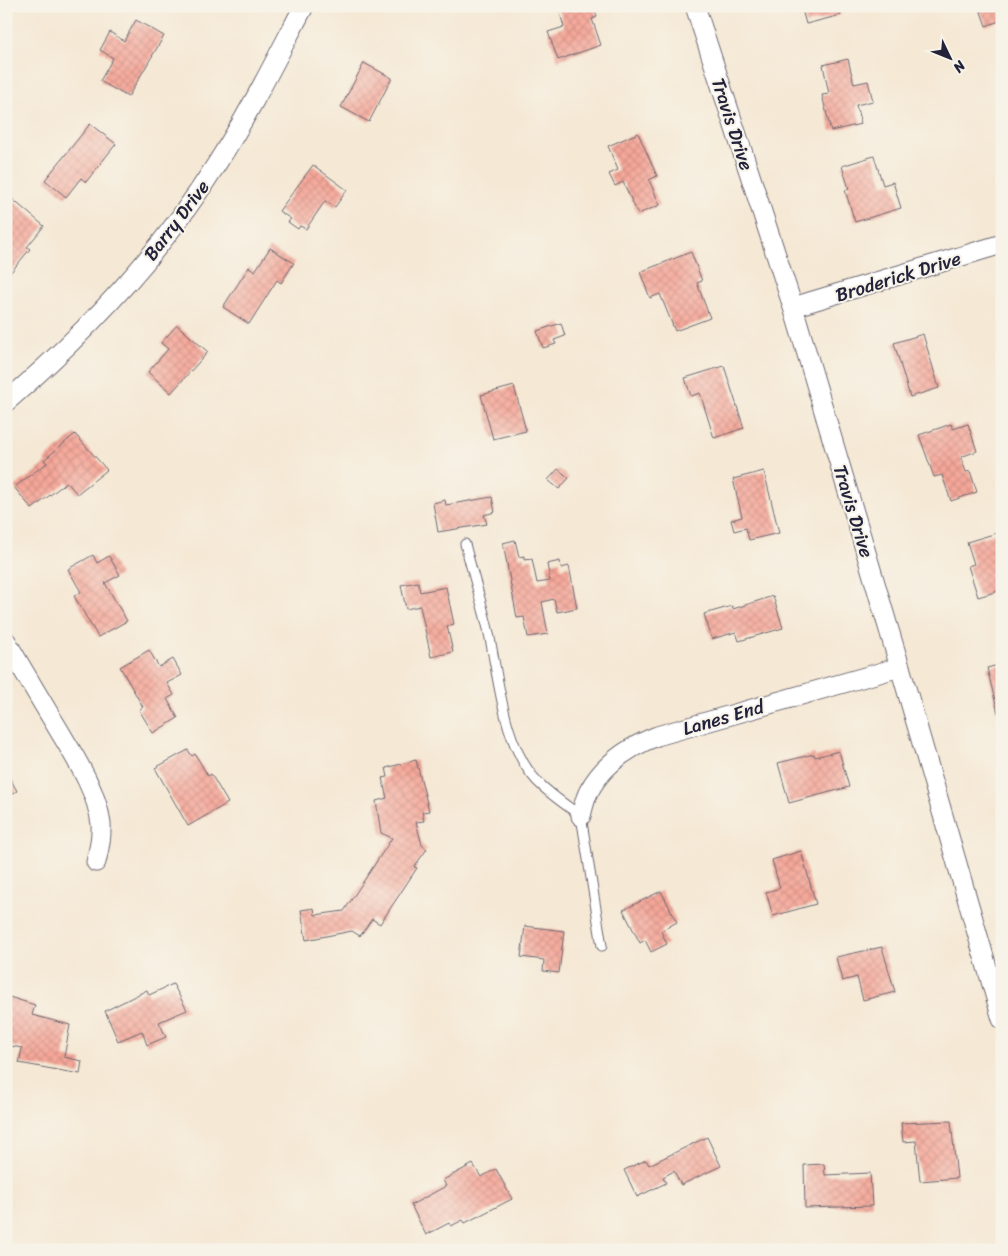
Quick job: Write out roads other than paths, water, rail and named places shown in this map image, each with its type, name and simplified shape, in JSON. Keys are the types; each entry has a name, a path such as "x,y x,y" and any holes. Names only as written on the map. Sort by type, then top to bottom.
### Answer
{"street":[{"name":"Barry Drive","path":"6,402 82,333 167,234 215,167 235,135 304,6"},
{"name":"Travis Drive","path":"695,6 793,308 1002,1019"},
{"name":"Broderick Drive","path":"793,308 1002,244"},
{"path":"6,641 88,783 101,824 96,862"},
{"name":"Lanes End","path":"580,816 588,792 601,772 637,744 657,736 900,667"}],"lane":[{"path":"465,544 488,629 504,710 522,761 536,780 580,816 602,946"}]}
